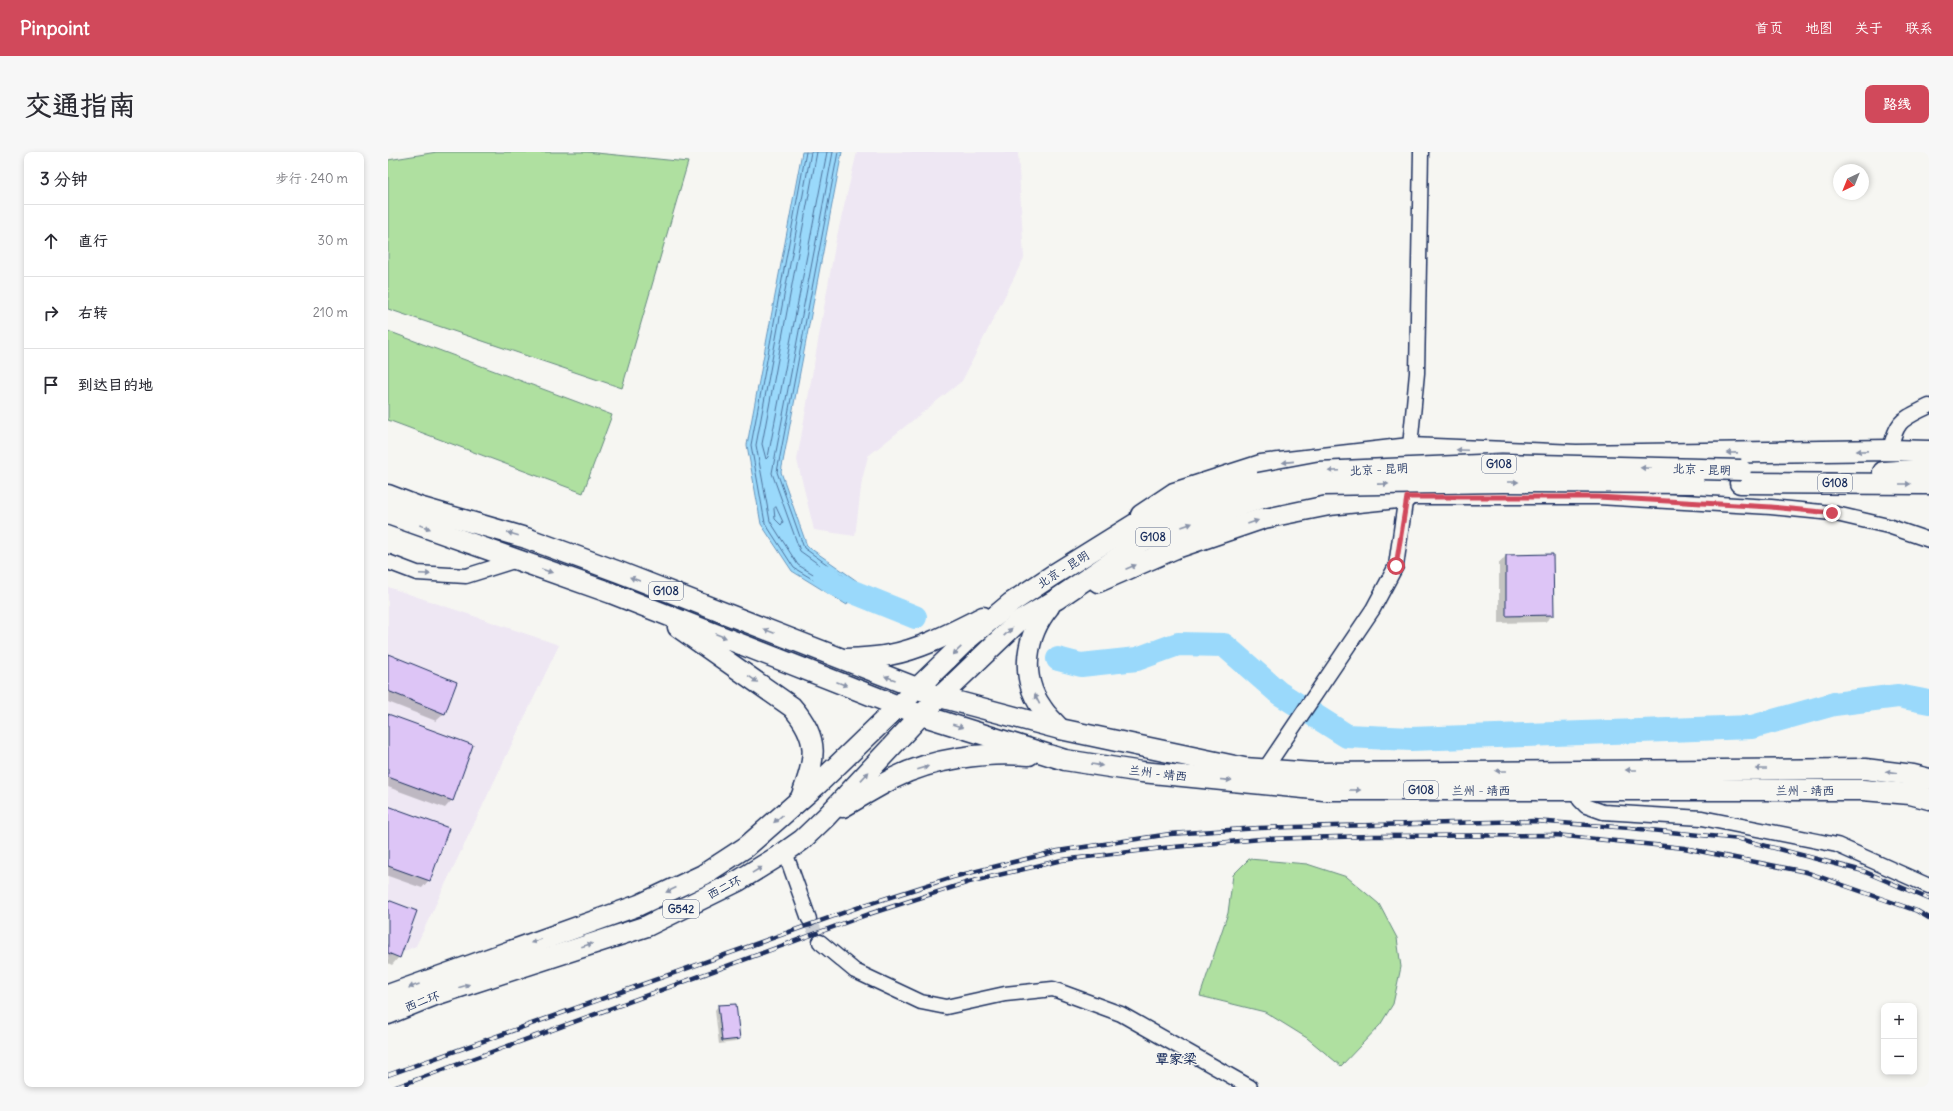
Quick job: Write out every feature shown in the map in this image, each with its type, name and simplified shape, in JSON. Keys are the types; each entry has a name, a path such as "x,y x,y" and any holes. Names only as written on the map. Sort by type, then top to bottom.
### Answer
{"highway":[{"path":"1053,575 1174,493 1260,465 1410,448 1576,455 1890,450 1929,451"},
{"name":"北京 - 昆明","path":"899,706 969,638 1011,603 1135,524 1260,490 1323,485 1741,477 1929,469"},
{"name":"北京 - 昆明","path":"1741,477 1929,484"},
{"name":"北京 - 昆明","path":"940,697 1018,622 1057,599 1142,541 1260,490"},
{"name":"G108","path":"388,495 419,507 533,541 619,572 841,660 940,697 921,715 652,609 388,514"},
{"path":"1060,729 1042,709 1036,699 1032,690 1028,669 1029,647 1032,636 1042,616 1057,599 1176,548 1264,518 1329,505 1407,497"},
{"path":"841,660 889,655 914,649 945,636 1011,603"},
{"path":"652,609 792,707 804,721 812,739 814,760 801,799"},
{"name":"兰州 - 靖西","path":"940,697 1060,729 1244,768 1322,773 1865,769 1913,775 1929,779"},
{"name":"西二环","path":"388,995 639,905 703,875 746,847 801,799 899,706"},
{"name":"兰州 - 靖西","path":"921,715 1065,760 1142,772 1324,790 1863,790 1910,794 1929,799"},
{"name":"西二环","path":"388,1014 435,996 647,926 738,881 786,852 826,817 921,715"},
{"path":"826,817 894,778 946,761 1000,755 1042,756 1065,760"}],"street":[{"path":"1265,769 1373,609 1396,566 1407,497 1417,373 1421,152"},
{"path":"1890,450 1894,431 1904,419 1929,406"},
{"path":"1407,497 1598,497 1771,507 1832,513 1888,526 1929,540"},
{"path":"388,562 417,573 466,576 517,560"},
{"path":"1576,790 1580,800 1586,806 1603,812 1702,818 1837,844 1929,886"},
{"path":"786,852 809,919"},
{"path":"820,942 855,971 921,1002 946,1007 1005,994 1053,989 1121,1014 1250,1087"}],"shaded area":[{"path":"857,152 1018,152 1024,258 962,381 868,456 862,480 855,536 814,530 797,460 836,240"},
{"path":"388,587 559,645 416,946 388,958"}],"green space":[{"path":"437,152 586,152 688,162 622,388 388,309 388,160"},
{"path":"388,331 612,415 583,493 388,420"},
{"path":"1249,859 1307,864 1347,877 1379,904 1397,938 1401,967 1393,1004 1380,1025 1341,1066 1307,1038 1265,1012 1200,996 1228,913 1233,875"}],"water":[{"path":"802,152 842,152 781,472 807,546 857,581 847,605 792,571 761,524 747,445"}],"building":[{"path":"1553,554 1554,615 1506,616 1506,555"},
{"path":"388,654 457,682 445,714 388,691"},
{"path":"388,714 473,745 453,801 388,777"},
{"path":"388,806 449,828 430,881 388,866"},
{"path":"388,900 417,911 400,958 388,953"},
{"path":"736,1004 740,1039 722,1041 718,1005"}],"waterway":[{"path":"825,576 836,585 915,617"},
{"path":"1058,659 1081,665 1137,659 1178,644 1224,645 1279,693 1347,736 1411,739 1752,727 1834,704 1898,696 1929,702"}],"tunnel":[{"path":"809,919 820,942"}],"railway":[{"path":"388,1075 865,905 953,877 1058,851 1170,834 1259,828 1534,821 1630,828 1740,839 1863,871 1929,899"},
{"path":"396,1087 869,914 969,882 1062,860 1163,848 1261,839 1372,836 1556,835 1684,848 1806,872 1917,911 1929,918"}],"district":[{"name":"覃家梁","path":"1176,1059"}],"route":[{"path":"1396,566 1407,497 1598,497 1771,507 1832,513"}]}
